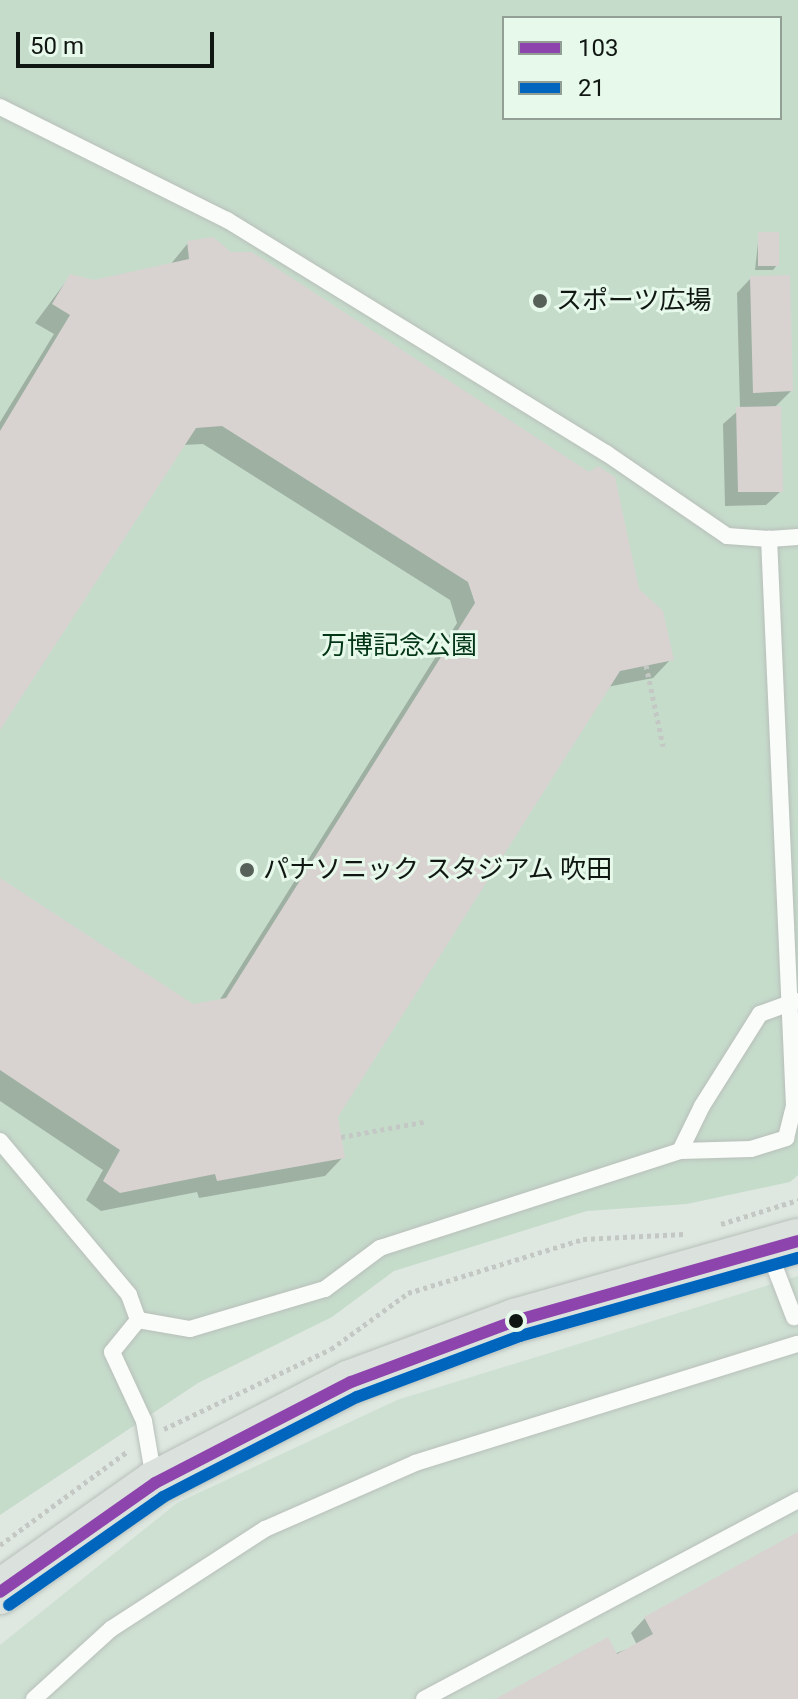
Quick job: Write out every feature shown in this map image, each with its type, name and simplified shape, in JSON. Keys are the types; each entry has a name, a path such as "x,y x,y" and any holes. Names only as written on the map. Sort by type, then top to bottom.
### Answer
{"main road":[{"path":"0,1592 155,1483 351,1382 515,1321 789,1249"}],"lane":[{"path":"0,107 227,220 606,453 727,536 769,539 798,537"},
{"path":"138,1320 190,1329 325,1289 380,1248 680,1151 751,1149 786,1138 794,1106 793,1002 769,539"},
{"path":"680,1151 702,1106 760,1014 793,1002"},
{"path":"0,1141 129,1295 138,1320"},
{"path":"789,1249 794,1317"},
{"path":"138,1320 112,1352 144,1421 155,1483"},
{"path":"42,1697 111,1629 265,1529 415,1463 798,1344"},
{"path":"424,1699 798,1500"}],"path":[{"path":"646,665 663,746"},
{"path":"341,1137 428,1121"}],"shaded area":[{"path":"798,1276 798,1699 0,1699 0,1645 177,1503 397,1400"}],"green space":[{"name":"万博記念公園","path":"0,0 798,0 798,1175 790,1182 687,1204 587,1211 394,1271 332,1317 198,1383 0,1515"}],"building":[{"path":"758,232 779,232 779,266 758,266"},
{"name":"パナソニック スタジアム 吹田","path":"213,237 231,252 252,252 589,472 598,466 615,477 639,589 663,611 674,660 620,671 338,1117 345,1158 217,1181 215,1174 120,1193 103,1181 120,1150 0,1070 0,878 193,1004 226,998 475,603 468,582 222,426 196,428 0,730 0,431 70,315 52,304 70,274 94,280 189,259 187,241"},
{"path":"790,275 793,391 753,393 750,276"},
{"path":"781,406 783,492 738,492 736,407"},
{"path":"798,1532 798,1699 495,1699 608,1637 617,1654 653,1634 644,1617"}],"transit line":[{"name":"103","path":"0,1592 155,1483 351,1382 515,1321 798,1241"},
{"name":"21","path":"9,1605 163,1497 357,1397 520,1336 798,1258"}],"place":[{"name":"スポーツ広場","path":"540,301"},
{"name":"パナソニック スタジアム 吹田","path":"247,870"}]}
